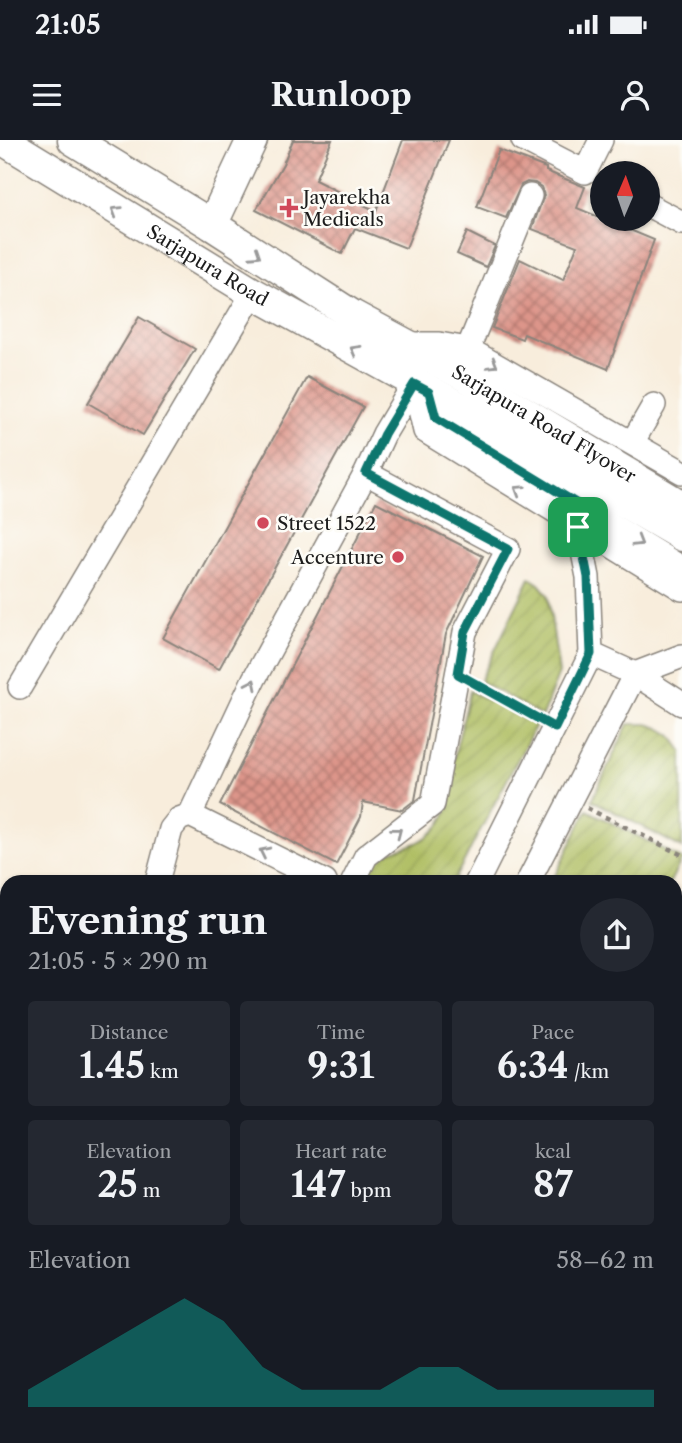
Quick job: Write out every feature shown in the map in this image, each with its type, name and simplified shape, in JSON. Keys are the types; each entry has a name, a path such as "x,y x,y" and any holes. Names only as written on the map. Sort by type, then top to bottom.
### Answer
{"main road":[{"name":"Sarjapura Road","path":"3,140 253,293 422,388"},
{"path":"212,225 252,140"},
{"name":"Sarjapura Road","path":"86,143 352,315 405,344"},
{"name":"Sarjapura Road Flyover","path":"405,344 682,506"},
{"name":"Sarjapura Road Flyover","path":"422,388 682,536"}],"street":[{"path":"523,140 590,174"},
{"path":"597,161 601,140"},
{"path":"468,349 530,196"},
{"path":"660,211 682,223"},
{"path":"20,687 253,293"},
{"path":"405,344 468,349 682,472"},
{"path":"190,816 254,678 366,473 384,434 422,388 436,418 682,589"},
{"path":"632,443 654,405"},
{"path":"356,875 366,856 433,804 465,632 508,549 366,473"},
{"path":"582,518 682,568"},
{"path":"481,875 591,654 582,518"},
{"path":"591,654 635,674 682,704"},
{"path":"532,875 635,674 682,656"},
{"path":"159,875 171,829 179,819 190,816 311,875"}],"path":[{"path":"458,674 555,728"},
{"path":"571,800 682,855"}],"green space":[{"path":"530,578 548,595 559,673 542,716 480,681"},
{"path":"470,691 536,725 457,875 366,875 379,857 422,840 438,827 449,805 455,756"},
{"path":"628,724 647,724 659,728 671,735 682,751 682,848 592,800"},
{"path":"587,810 682,859 674,875 555,875"}],"building":[{"path":"293,140 332,140 315,180 376,211 403,140 449,140 406,248 355,228 342,254 256,210 283,164"},
{"path":"499,150 585,187 577,208 590,213 590,231 632,231 654,240 608,369 524,334 522,339 492,328 520,259 563,280 577,246 532,229 544,195 541,187 535,183 527,182 521,185 506,218 477,207"},
{"path":"467,232 495,246 486,267 457,254"},
{"path":"139,317 195,349 143,435 88,403"},
{"name":"Street 1522","path":"307,377 363,407 219,669 163,638"},
{"path":"376,502 483,556 446,634 415,800 402,810 363,802 361,817 336,865 220,805"}],"place":[{"name":"Jayarekha Medicals","path":"289,208"},
{"name":"Street 1522","path":"263,523"},
{"name":"Accenture","path":"398,557"}],"route":[{"path":"414,384 429,392 436,418 586,509 578,527 588,577 591,654 555,728 458,674 465,632 508,549 366,473 384,434 414,384"}]}
